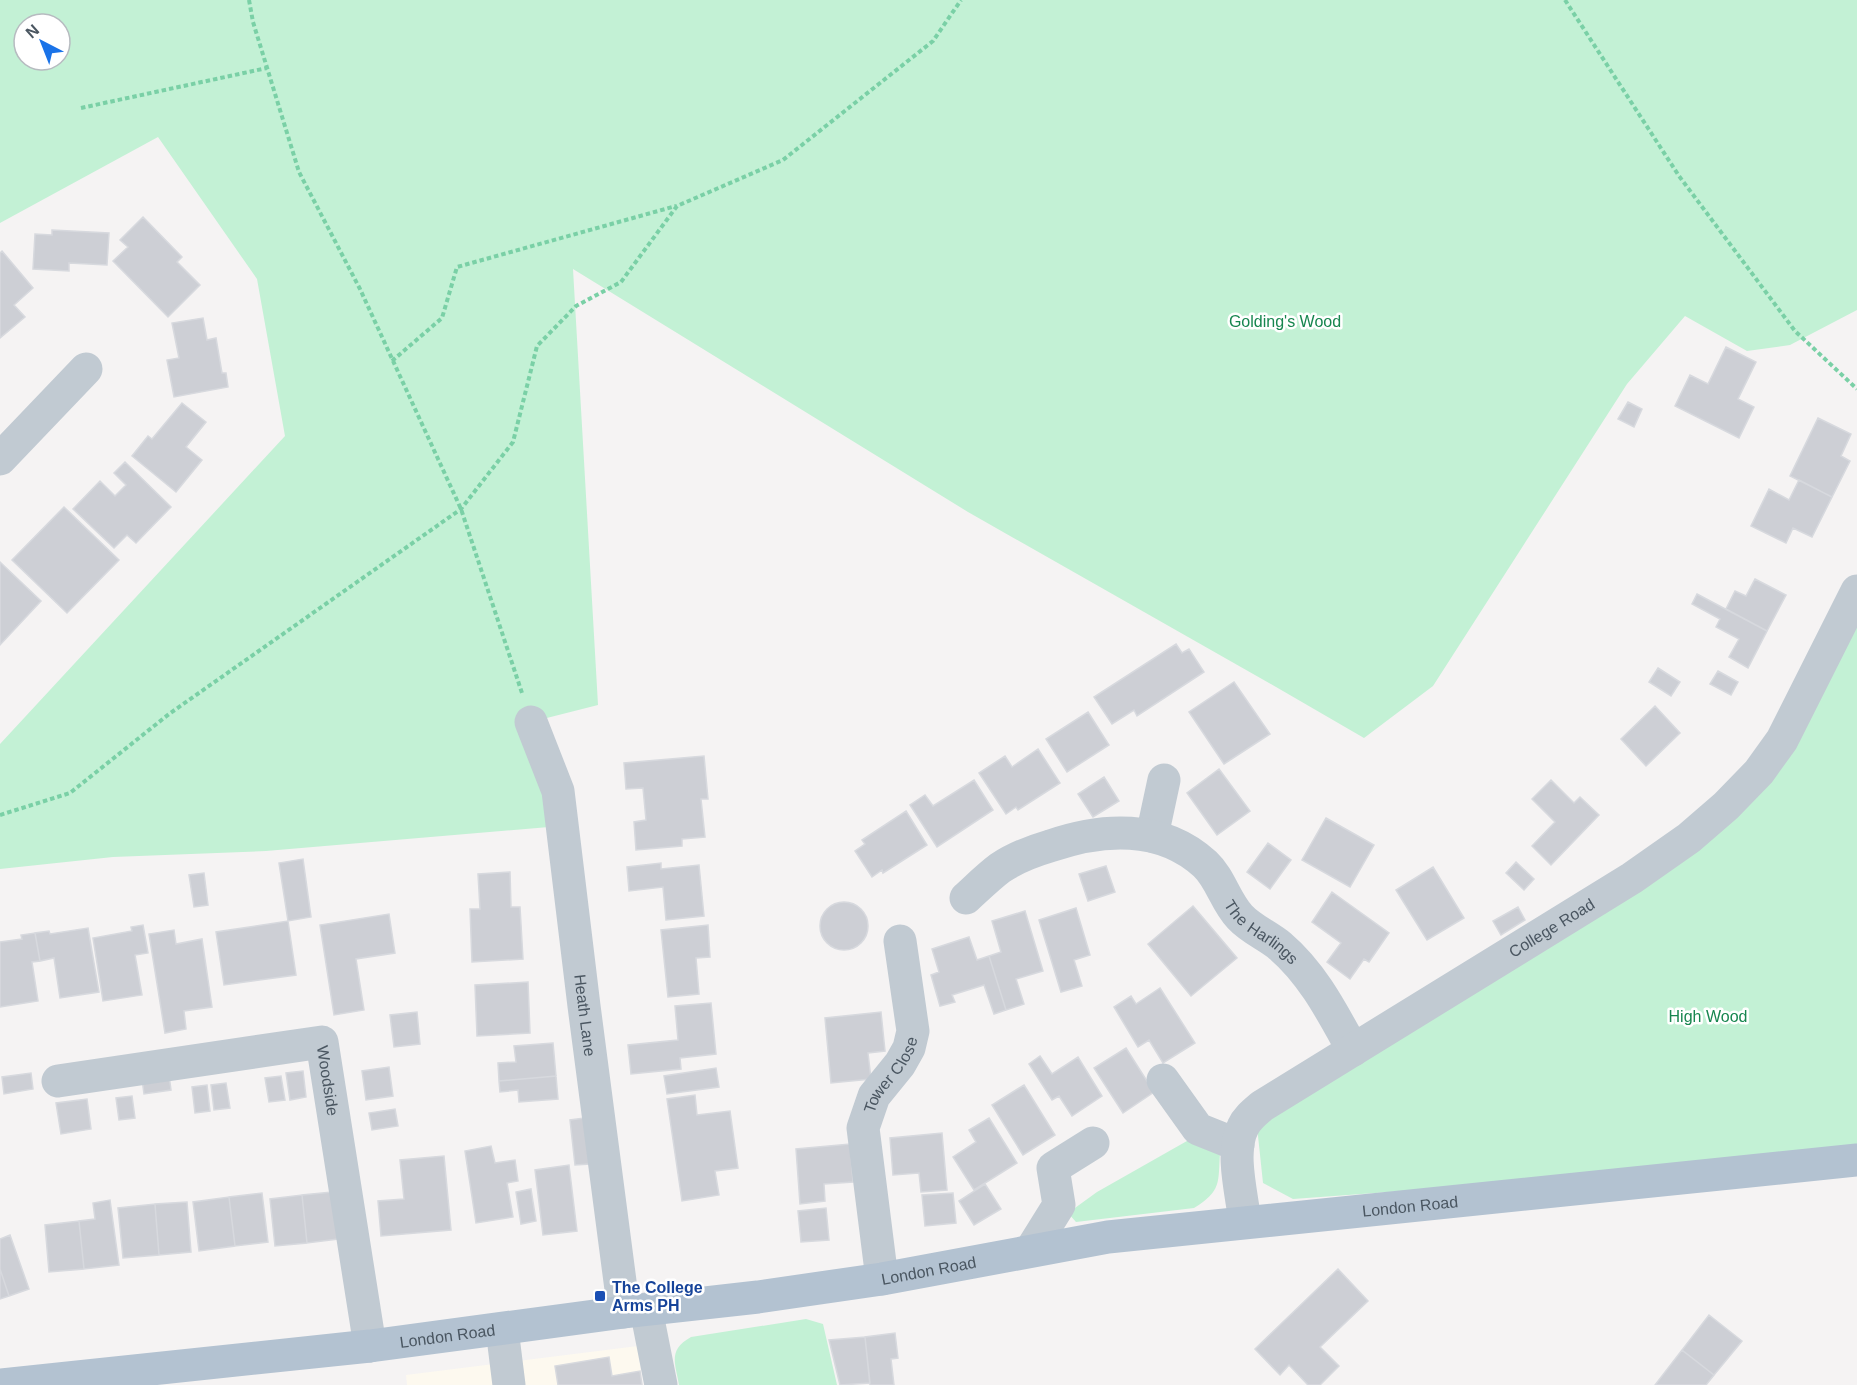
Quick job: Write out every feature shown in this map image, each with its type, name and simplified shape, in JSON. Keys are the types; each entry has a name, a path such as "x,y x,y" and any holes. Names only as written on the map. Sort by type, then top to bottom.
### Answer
{"main road":[{"name":"London Road","path":"0,1385 370,1347 635,1310 758,1297 882,1279 1108,1237 1857,1160"}],"street":[{"path":"0,459 86,369"},
{"name":"College Road","path":"1245,1222 1236,1152 1244,1124 1262,1106 1632,878 1689,838 1726,806 1759,772 1782,740 1857,591"},
{"name":"Heath Lane","path":"531,722 558,791 584,1006 635,1310 661,1385"},
{"path":"1152,836 1164,780"},
{"name":"The Harlings","path":"966,898 1001,867 1062,841 1108,832 1152,836 1172,843 1190,852 1206,865 1240,917 1281,947 1298,965 1325,1000 1353,1050"},
{"name":"Tower Close","path":"882,1279 863,1128 874,1096 900,1064 909,1048 913,1031 900,941"},
{"name":"Woodside","path":"58,1081 322,1042 370,1347"},
{"path":"1163,1080 1198,1129 1238,1145"},
{"path":"1031,1250 1059,1205 1053,1168 1093,1143"},
{"path":"502,1329 509,1385"}],"path":[{"path":"249,0 253,22 299,172 360,289 461,509 531,722"},
{"path":"392,361 442,318 457,267 677,206 783,160 933,41 961,0"},
{"path":"1565,0 1679,176 1795,331 1857,389"},
{"path":"81,108 267,68"},
{"path":"0,815 70,793 169,714 461,509 513,442 537,346 576,306 621,282 677,206"}],"shaded area":[{"path":"638,1346 642,1385 407,1385 406,1375"}],"green space":[{"name":"Golding's Wood","path":"0,0 1857,0 1857,310 1790,345 1747,351 1685,316 1627,384 1433,686 1364,738 968,512 573,269 598,705 531,722 549,827 266,851 113,857 0,869 0,744 285,436 257,279 158,137 0,223"},
{"name":"High Wood","path":"1857,595 1857,1149 1623,1175 1293,1199 1263,1183 1256,1117 1633,888 1766,754"},
{"path":"1194,1137 1220,1153 1217,1185 1210,1196 1194,1208 1076,1222 1068,1213 1097,1192"},
{"path":"806,1319 823,1324 837,1385 679,1385 675,1363 676,1352 691,1337"}],"building":[{"path":"143,217 182,257 177,262 200,285 168,317 113,261 128,247 120,240"},
{"path":"52,230 109,233 107,265 69,263 69,271 33,269 35,234 52,235"},
{"path":"2,251 33,288 14,305 25,317 0,338 0,253"},
{"path":"203,318 207,340 216,338 222,373 226,373 228,387 174,397 167,360 179,358 172,323"},
{"path":"1726,347 1756,362 1738,399 1754,407 1739,438 1675,406 1690,375 1708,384"},
{"path":"1628,402 1642,409 1634,427 1618,419"},
{"path":"182,403 206,422 186,447 202,460 176,492 132,456 148,436 152,439"},
{"path":"1818,418 1851,434 1841,456 1850,461 1832,497 1790,476"},
{"path":"125,462 171,507 136,543 127,535 114,548 73,509 100,481 115,496 126,485 114,473"},
{"path":"1799,480 1832,497 1812,537 1793,528 1786,543 1751,526 1769,489 1789,500"},
{"path":"64,507 119,560 67,613 12,560"},
{"path":"0,562 41,601 0,645"},
{"path":"1755,579 1786,595 1767,631 1726,609 1735,591 1746,596"},
{"path":"1697,594 1767,631 1748,668 1729,657 1739,639 1716,627 1720,619 1692,604"},
{"path":"1176,644 1182,653 1189,649 1204,672 1137,716 1134,710 1112,724 1094,697"},
{"path":"1658,668 1680,682 1671,696 1649,682"},
{"path":"1718,671 1738,682 1731,695 1710,684"},
{"path":"1234,682 1270,734 1224,764 1189,712"},
{"path":"1655,706 1680,733 1646,766 1621,739"},
{"path":"1088,712 1109,745 1067,772 1046,739"},
{"path":"1038,749 1060,783 1018,810 1016,807 1006,814 979,773 1005,756 1012,767"},
{"path":"704,756 708,799 701,799 705,837 682,839 682,846 636,850 634,822 646,820 643,788 626,789 624,763"},
{"path":"1219,769 1250,811 1217,835 1187,793"},
{"path":"1104,777 1119,801 1093,817 1078,794"},
{"path":"974,780 993,810 937,847 910,805 925,795 933,806"},
{"path":"1551,780 1574,803 1580,797 1599,815 1551,865 1532,846 1555,822 1532,799"},
{"path":"906,811 927,845 883,873 882,870 872,877 855,851 865,844 862,840"},
{"path":"1326,818 1374,845 1350,887 1302,860"},
{"path":"1268,843 1291,860 1270,889 1247,872"},
{"path":"303,859 311,917 288,921 279,863"},
{"path":"1516,862 1534,879 1524,890 1506,873"},
{"path":"661,863 661,869 699,865 704,916 666,920 663,887 629,891 627,867"},
{"path":"1106,866 1115,892 1088,901 1079,874"},
{"path":"1433,867 1464,918 1427,940 1396,890"},
{"path":"510,872 511,907 520,907 523,959 472,962 470,909 480,909 478,874"},
{"path":"204,873 208,905 194,907 189,875"},
{"path":"1332,892 1389,933 1369,962 1364,959 1350,979 1327,962 1341,943 1312,922"},
{"path":"839,902 849,902 861,909 868,921 868,931 861,943 849,950 839,950 824,939 820,931 820,921 831,906"},
{"path":"1193,906 1237,958 1191,996 1148,944"},
{"path":"1518,907 1525,920 1501,935 1493,921"},
{"path":"1076,908 1090,955 1074,960 1082,986 1061,992 1039,920"},
{"path":"1025,911 1043,971 1016,979 1024,1004 1006,1010 989,956 1001,952 992,921"},
{"path":"389,914 395,953 356,959 364,1010 334,1015 320,925"},
{"path":"288,921 296,975 224,985 216,932"},
{"path":"143,925 148,953 135,955 142,995 103,1001 93,938 132,931 131,927"},
{"path":"708,925 710,957 696,958 699,994 668,997 661,930"},
{"path":"88,928 99,992 60,998 54,958 40,961 35,933 49,931 50,934"},
{"path":"174,930 176,944 202,939 212,1007 184,1011 186,1029 165,1033 149,934"},
{"path":"35,933 40,961 32,962 38,1001 0,1007 0,942 22,939 21,935"},
{"path":"969,937 977,960 989,956 1006,1010 994,1014 984,985 952,995 955,1002 940,1006 931,975 939,972 932,949"},
{"path":"528,982 530,1033 477,1036 475,985"},
{"path":"1160,988 1195,1043 1163,1063 1149,1040 1138,1047 1114,1007 1131,996 1136,1004"},
{"path":"711,1003 716,1054 680,1058 681,1069 631,1074 628,1045 678,1040 675,1006"},
{"path":"417,1012 420,1044 394,1047 390,1015"},
{"path":"881,1012 885,1051 868,1053 871,1079 831,1083 825,1018"},
{"path":"553,1043 556,1076 499,1081 498,1063 516,1062 514,1046"},
{"path":"1126,1048 1154,1092 1123,1113 1094,1068"},
{"path":"1040,1056 1052,1074 1078,1057 1102,1096 1072,1116 1059,1096 1052,1100 1029,1064"},
{"path":"389,1067 393,1096 366,1100 362,1071"},
{"path":"716,1068 719,1087 667,1094 664,1076"},
{"path":"303,1071 306,1097 290,1100 286,1073"},
{"path":"31,1073 33,1089 4,1094 2,1077"},
{"path":"169,1075 171,1090 144,1094 142,1079"},
{"path":"281,1076 285,1100 269,1102 265,1078"},
{"path":"556,1076 558,1099 519,1102 518,1090 500,1092 499,1081"},
{"path":"226,1083 230,1108 214,1110 211,1085"},
{"path":"207,1085 210,1111 195,1113 192,1087"},
{"path":"1024,1085 1055,1135 1023,1155 992,1105"},
{"path":"695,1095 697,1115 730,1111 738,1168 715,1171 719,1195 682,1201 667,1099"},
{"path":"132,1096 135,1118 119,1120 116,1098"},
{"path":"87,1099 91,1129 61,1134 56,1103"},
{"path":"395,1109 398,1126 372,1130 369,1113"},
{"path":"584,1118 590,1164 575,1165 570,1120"},
{"path":"989,1118 1017,1163 974,1190 953,1157 976,1142 969,1130"},
{"path":"942,1133 947,1190 921,1192 919,1173 893,1175 890,1138"},
{"path":"850,1144 853,1182 824,1184 825,1201 800,1204 796,1149"},
{"path":"491,1146 495,1163 515,1160 518,1181 507,1183 513,1217 476,1223 465,1151"},
{"path":"444,1156 451,1230 381,1236 378,1201 404,1199 400,1160"},
{"path":"569,1165 577,1231 543,1235 535,1170"},
{"path":"985,1184 1001,1209 974,1225 959,1201"},
{"path":"531,1189 536,1221 521,1224 516,1192"},
{"path":"332,1192 338,1239 307,1243 302,1195"},
{"path":"262,1193 268,1242 235,1246 229,1197"},
{"path":"953,1193 956,1223 925,1226 922,1195"},
{"path":"302,1195 307,1243 275,1246 270,1199"},
{"path":"229,1197 235,1246 199,1251 193,1202"},
{"path":"110,1200 119,1265 84,1269 79,1221 95,1219 93,1203"},
{"path":"187,1202 191,1252 159,1255 155,1204"},
{"path":"155,1204 159,1255 123,1258 118,1208"},
{"path":"826,1208 829,1240 801,1242 798,1211"},
{"path":"79,1221 84,1269 49,1272 45,1225"},
{"path":"10,1235 29,1289 9,1296 0,1269 0,1239"},
{"path":"0,1269 9,1296 0,1299"},
{"path":"1338,1269 1368,1301 1320,1347 1339,1366 1320,1385 1308,1385 1289,1365 1280,1375 1255,1349"},
{"path":"1709,1315 1742,1341 1714,1375 1682,1350"},
{"path":"895,1333 898,1358 891,1359 894,1385 870,1385 865,1337"},
{"path":"865,1337 870,1383 840,1385 829,1340"},
{"path":"1682,1350 1714,1375 1706,1385 1655,1385"},
{"path":"609,1357 612,1376 640,1371 642,1385 558,1385 555,1366"}],"place":[{"name":"The College Arms PH","path":"600,1296"}]}
